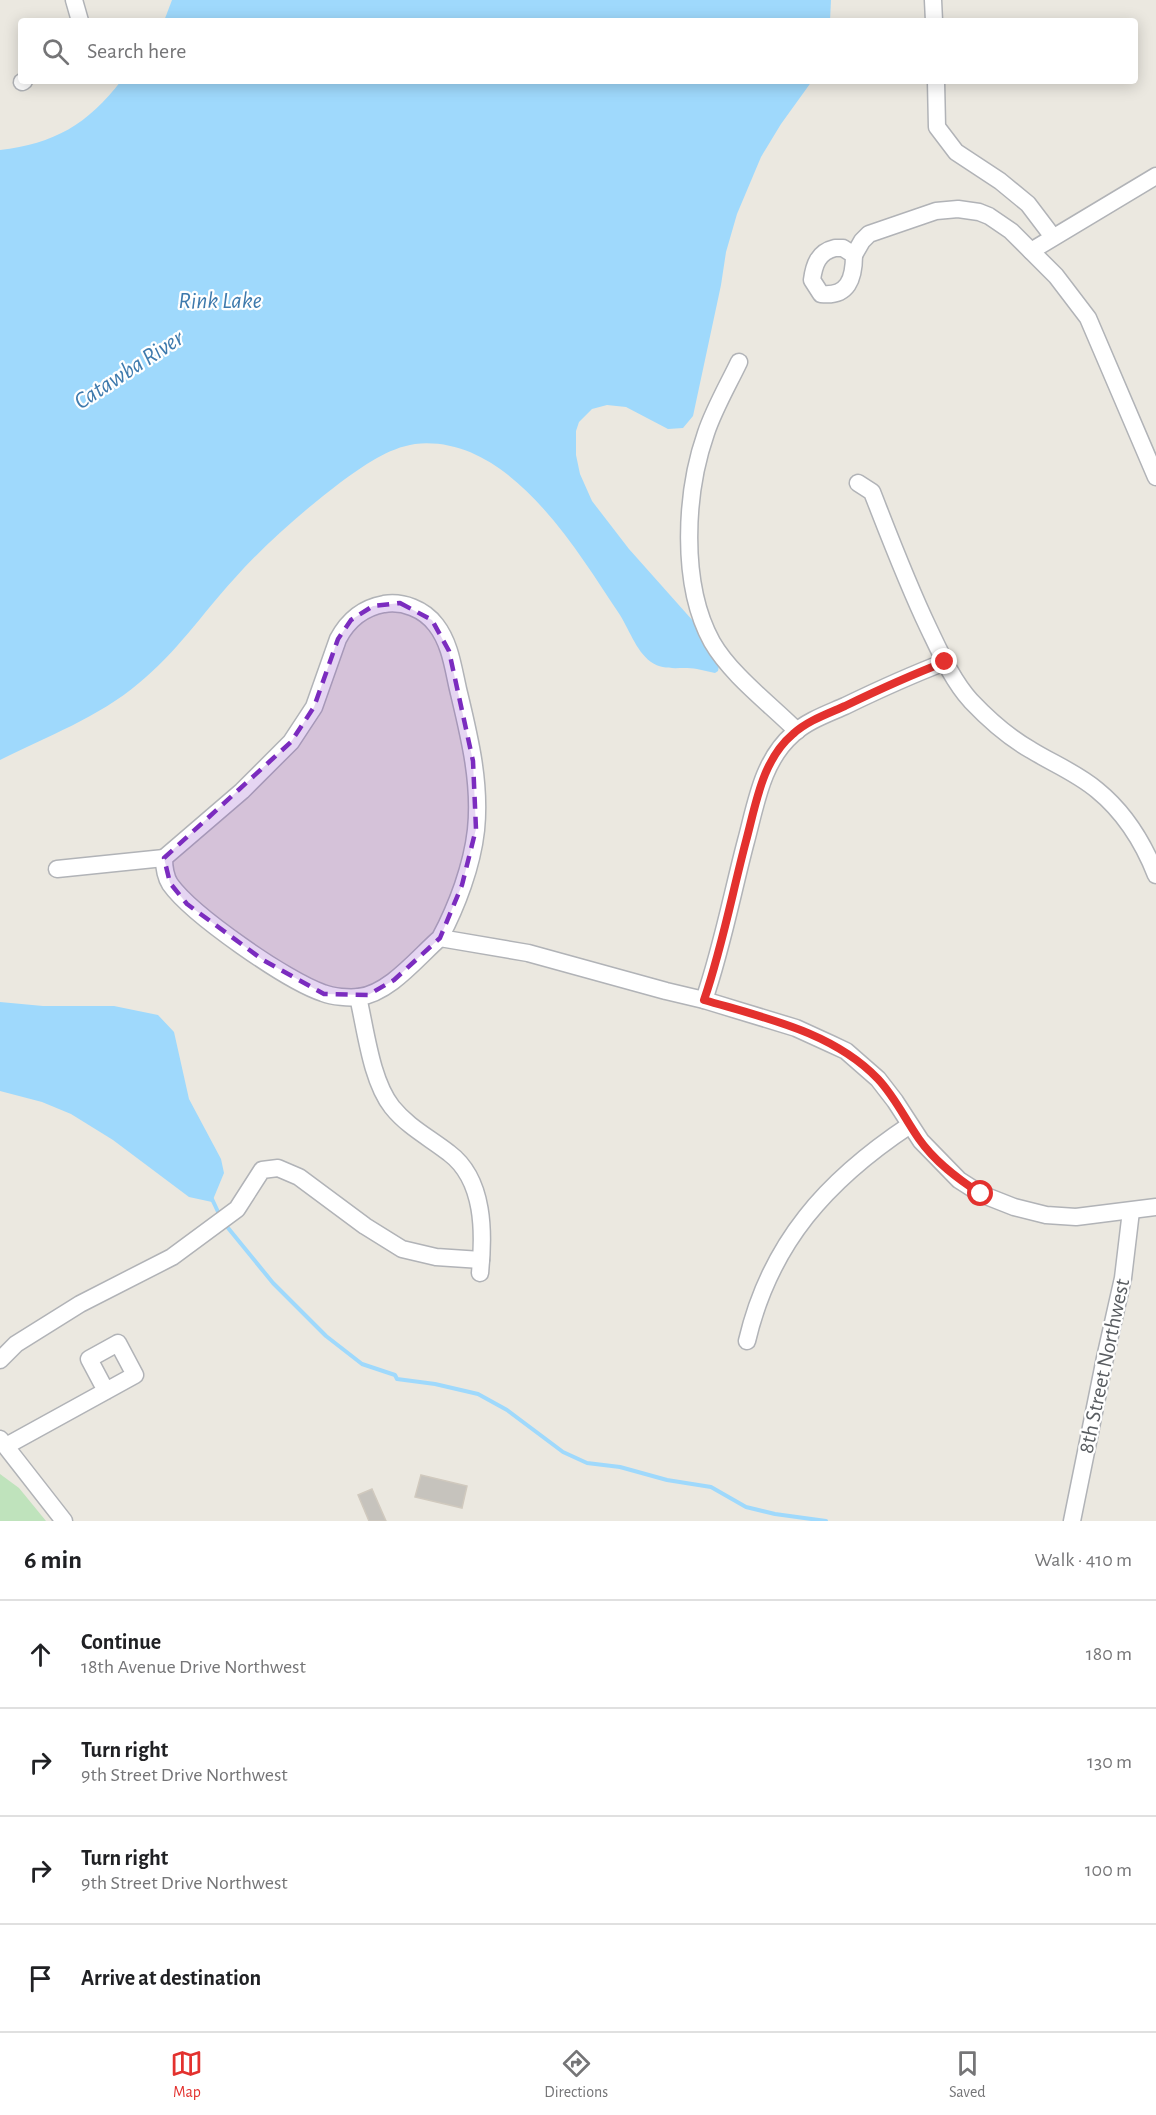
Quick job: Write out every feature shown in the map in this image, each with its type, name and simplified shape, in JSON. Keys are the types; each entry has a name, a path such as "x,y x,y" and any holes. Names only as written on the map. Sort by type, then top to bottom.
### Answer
{"street":[{"path":"74,0 79,18"},
{"path":"933,0 933,18"},
{"path":"936,84 937,128 956,152 1000,181 1028,204 1053,237"},
{"path":"1031,250 1156,176"},
{"path":"854,255 869,234 936,211 958,209 979,212 1011,231 1056,276 1088,318 1156,477"},
{"path":"739,362 706,432 693,485 688,551 698,604 712,642 732,668 797,731"},
{"path":"858,483 872,492 917,604 945,662 970,700 994,724 1030,750 1084,780 1113,804 1134,830 1156,874"},
{"path":"57,869 164,858 242,791 291,742 314,707 338,639 351,620 373,606 400,603 425,614 432,620 444,637 449,651 468,732 476,787 477,812 474,844 449,922 440,938 394,980 368,995 358,997 324,994 297,982 226,934 187,904 170,883 164,869 164,858"},
{"path":"704,1000 721,945 763,781 778,750 797,731 813,721 906,677 945,662"},
{"path":"440,938 528,953 704,1000 796,1028 846,1051 878,1078 896,1101 921,1141 959,1180 981,1194 1014,1208 1058,1217 1076,1217 1156,1207"},
{"path":"0,1360 16,1344 80,1304 172,1257 237,1209 262,1170 278,1168 299,1177 365,1226 402,1249 481,1267 483,1243 478,1203 472,1184 452,1155 408,1124 392,1106 379,1083 358,997"},
{"path":"747,1341 762,1290 798,1226 825,1192 844,1173 874,1148 910,1125"},
{"name":"8th Street Northwest","path":"1072,1521 1123,1278 1131,1211"},
{"path":"63,1521 3,1443 106,1391"}],"highlighted area":[{"path":"400,603 432,620 449,651 473,761 476,829 462,885 440,938 394,980 368,995 324,994 263,960 187,904 170,883 164,858 291,742 314,707 338,639 351,620 373,606"}],"green space":[{"path":"0,1474 19,1488 46,1521 0,1521"}],"water":[{"path":"172,0 831,0 830,18 165,18"},
{"name":"Rink Lake","path":"119,84 810,84 761,157 737,214 726,252 693,416 683,428 668,429 626,407 607,405 592,409 579,422 576,431 576,455 580,474 592,501 629,549 702,631 720,660 718,671 715,673 691,668 667,668 651,662 636,645 618,612 559,527 508,475 480,457 449,446 415,444 395,449 367,464 299,516 246,566 165,659 139,683 107,706 72,726 0,760 0,150 37,143 53,137 82,120 109,96"},
{"path":"0,1002 43,1006 114,1006 158,1015 174,1032 189,1099 221,1159 224,1173 212,1202 189,1197 113,1140 71,1114 42,1102 0,1091"}],"building":[{"path":"421,1475 467,1486 462,1508 415,1497"},
{"path":"372,1489 386,1521 369,1521 358,1495"}],"waterway":[{"path":"212,1199 220,1216"},
{"path":"224,1223 273,1283 326,1336 362,1364 395,1375 397,1379 435,1384 478,1394 507,1410 563,1452 587,1463 620,1467 667,1480 711,1487 746,1507 775,1514 826,1521"}],"route":[{"path":"945,662 906,677 813,721 793,733 773,757 763,781 721,945 704,1000 796,1028 846,1051 878,1078 896,1101 921,1141 936,1158 959,1180 981,1194"}],"water label":[{"name":"Catawba River","path":"129,370"}]}
